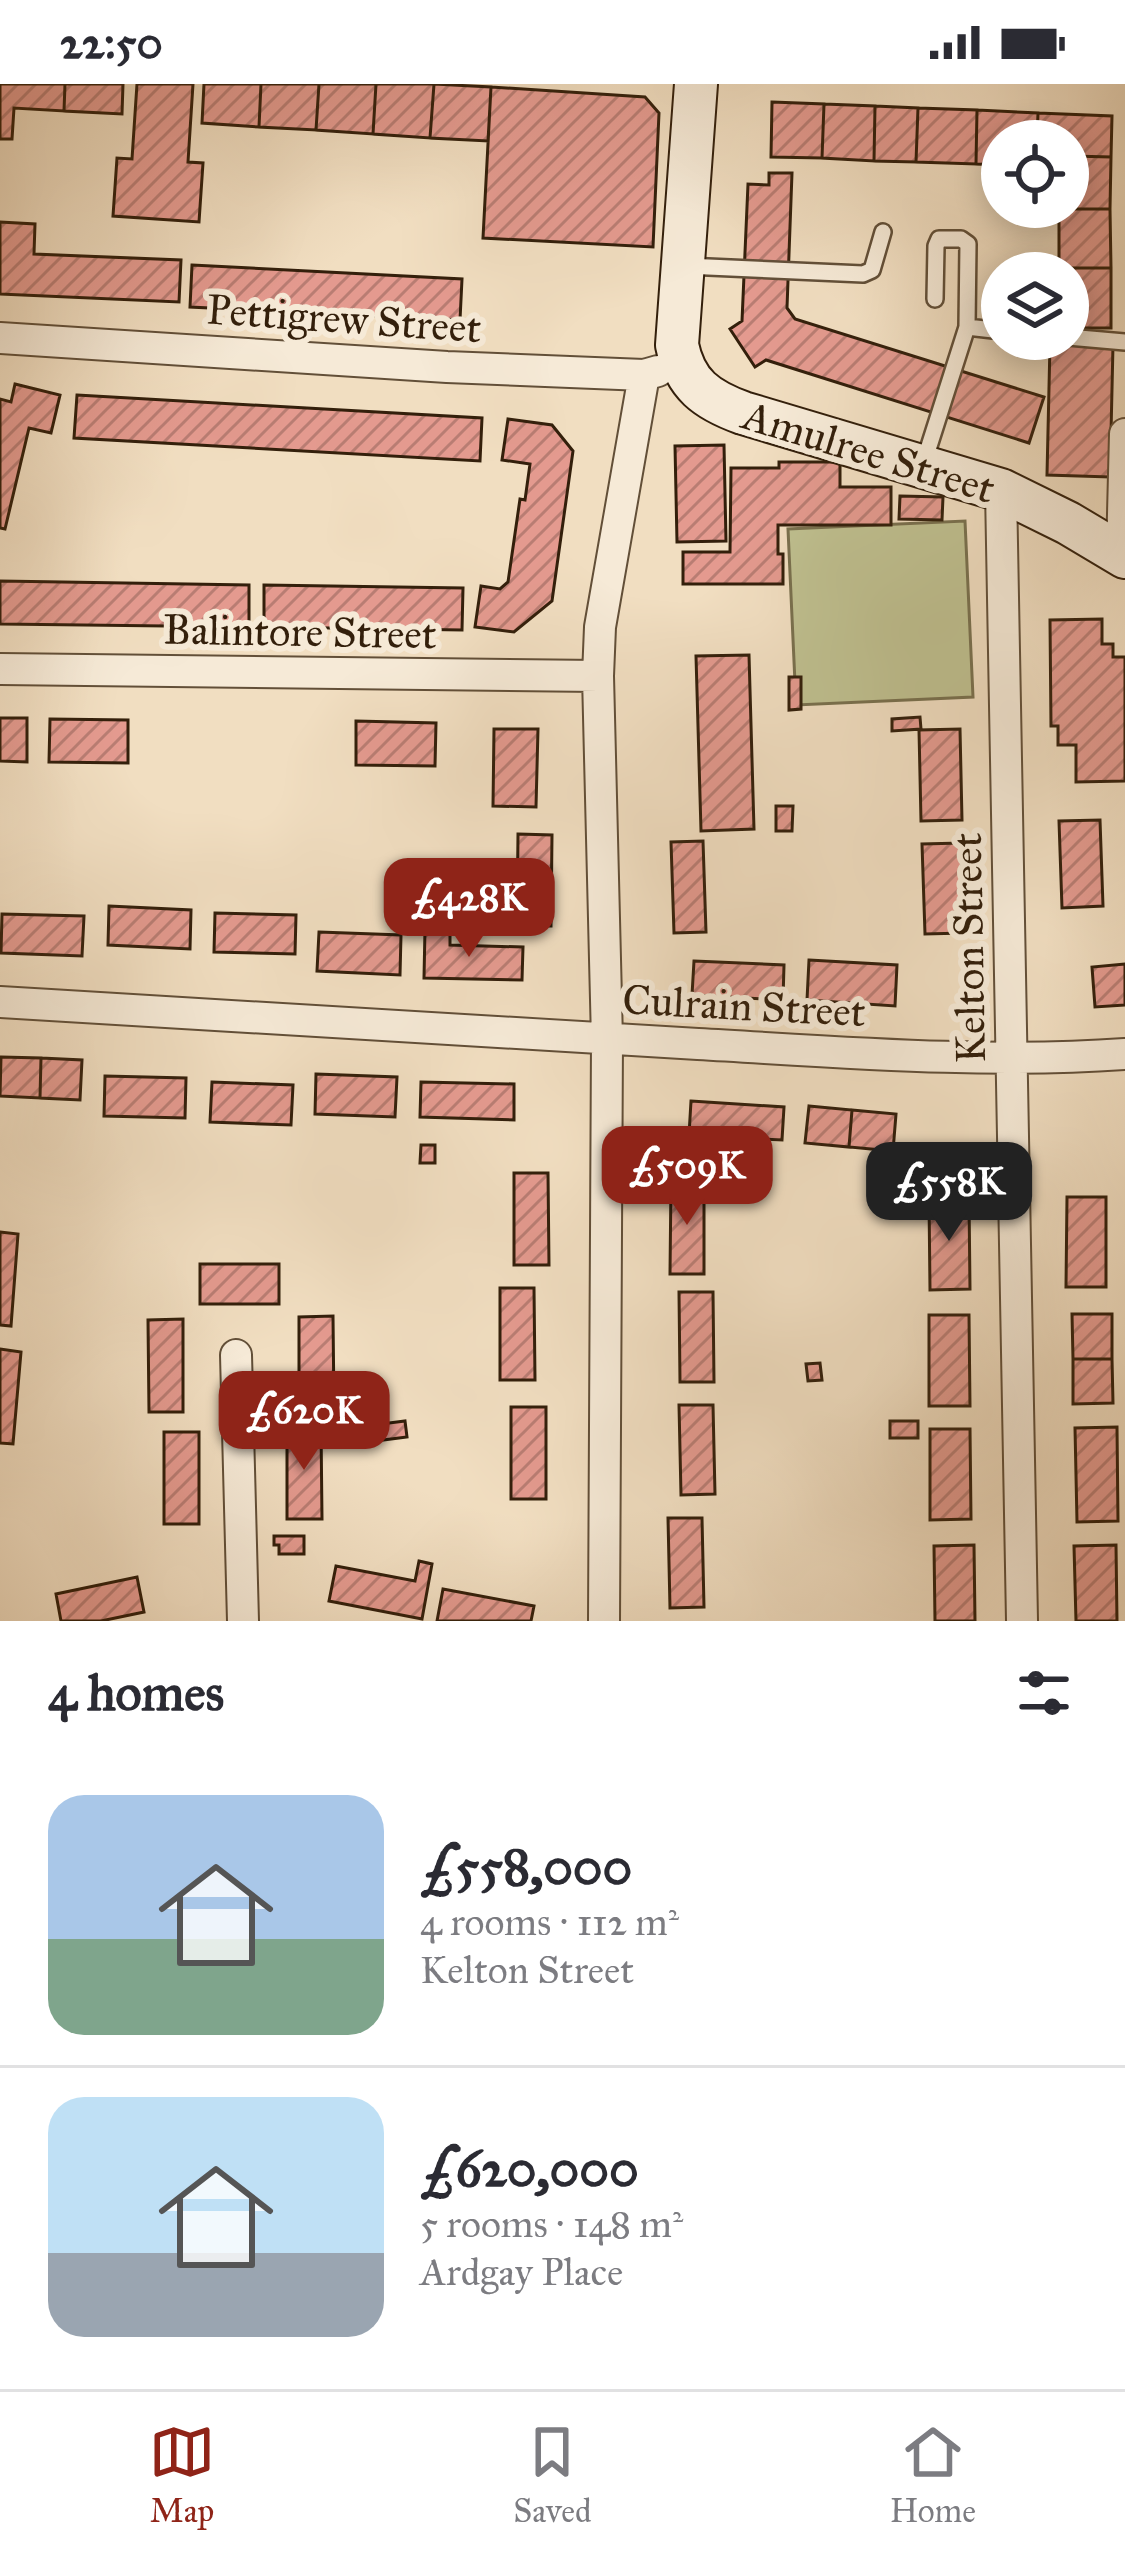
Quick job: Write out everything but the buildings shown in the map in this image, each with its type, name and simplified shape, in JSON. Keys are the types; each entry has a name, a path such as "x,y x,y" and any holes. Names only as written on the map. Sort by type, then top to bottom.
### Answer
{"street":[{"path":"604,1621 608,1040 598,676 601,627 662,370 677,345 696,84"},
{"name":"Pettigrew Street","path":"0,338 447,367 662,370"},
{"name":"Amulree Street","path":"662,370 692,382 722,405 1001,490 1124,555"},
{"path":"1124,555 1125,434"},
{"name":"Kelton Street","path":"1001,490 1022,1621"},
{"name":"Balintore Street","path":"0,669 598,676"},
{"name":"Culrain Street","path":"0,1002 1012,1060 1125,1054"},
{"path":"236,1354 242,1621"}],"lane":[{"path":"682,266 863,274 872,270 883,232"},
{"path":"922,467 967,327 968,244 962,239 939,239 935,298"},
{"path":"967,327 981,329"},
{"path":"1089,339 1125,342"}],"green space":[{"path":"965,521 973,697 796,705 788,529"}]}
